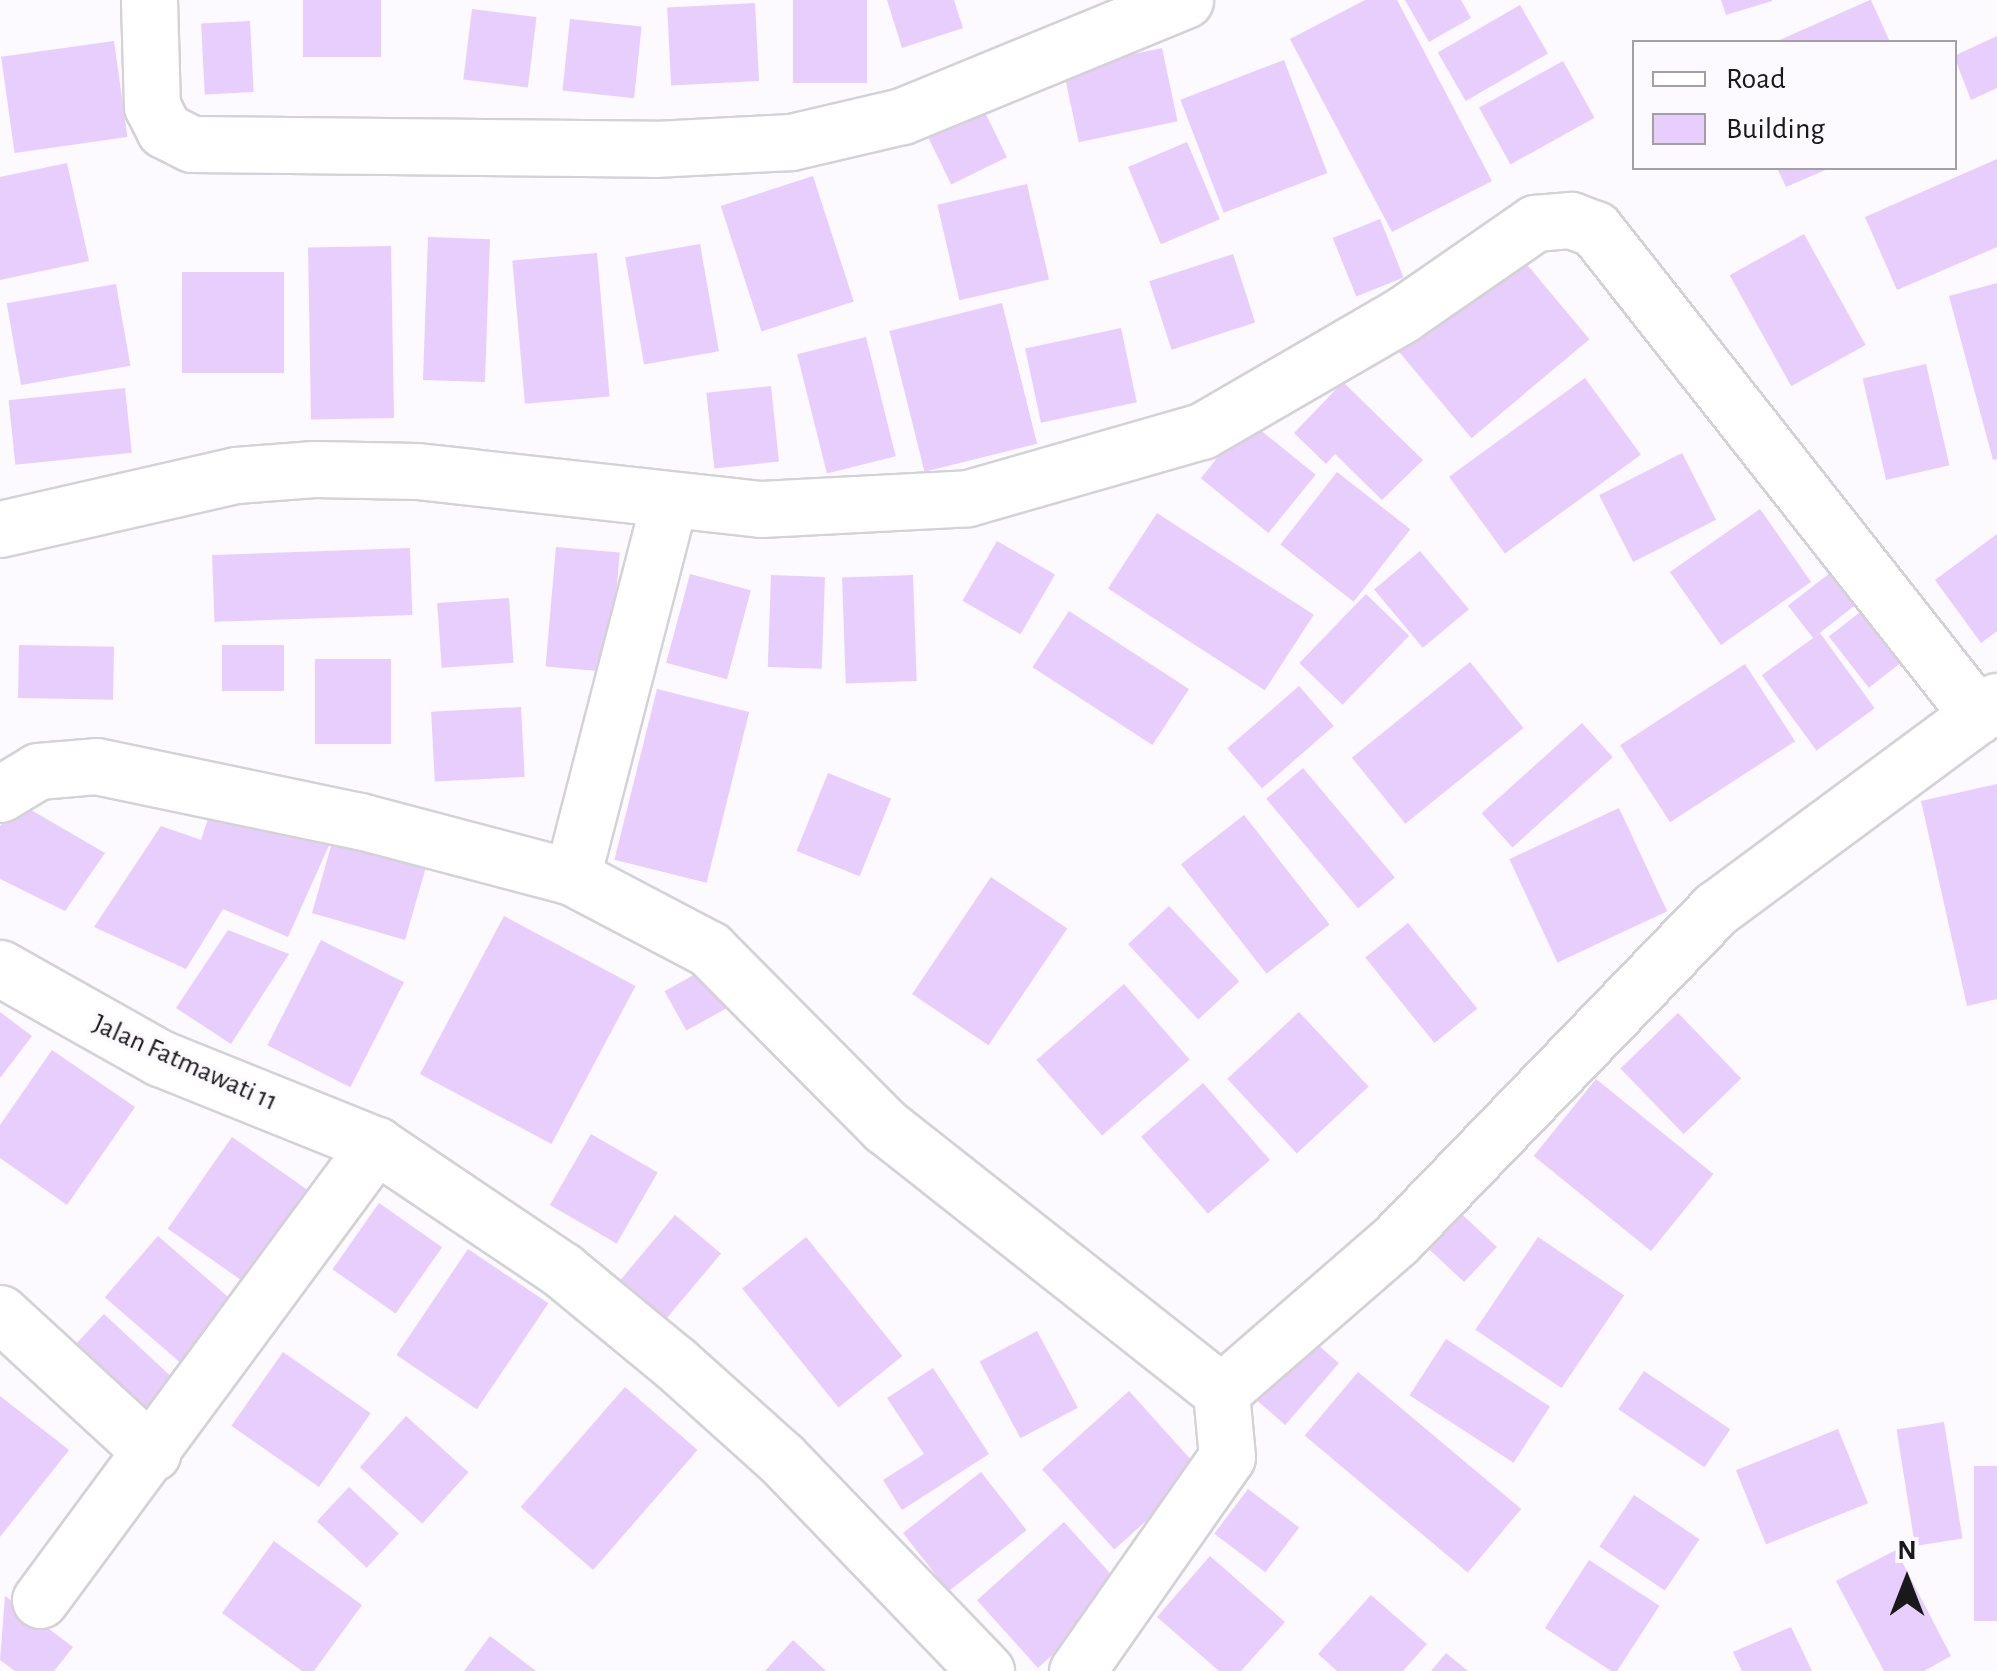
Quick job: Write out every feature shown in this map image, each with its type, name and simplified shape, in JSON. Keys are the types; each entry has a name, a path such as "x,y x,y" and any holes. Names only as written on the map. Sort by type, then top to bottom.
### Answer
{"street":[{"path":"149,0 152,106 164,130 192,144 654,149 791,142 902,116 1185,0"},
{"path":"0,529 236,474 314,469 416,471 669,501 879,506 968,498 1108,462 1202,431 1402,315 1535,223 1571,220 1595,228 1988,708 1717,908 1398,1239 1221,1392"},
{"path":"572,877 669,501"},
{"path":"0,794 38,770 96,766 360,820 572,877 708,950 886,1127 1221,1392 1227,1457 1078,1671"},
{"name":"Jalan Fatmawati 11","path":"0,968 160,1058 376,1145 562,1270 676,1362 781,1458 986,1671"},
{"path":"40,1600 376,1145"},
{"path":"0,1313 152,1453"}],"building":[{"path":"303,0 381,0 381,57 303,57"},
{"path":"793,0 867,0 867,83 793,83"},
{"path":"887,0 954,0 963,28 902,48"},
{"path":"1365,0 1397,0 1492,181 1392,232 1290,39"},
{"path":"1405,0 1461,0 1471,18 1429,42"},
{"path":"1721,0 1772,0 1772,1 1726,15"},
{"path":"1870,0 1889,40 1780,40"},
{"path":"755,3 759,81 671,85 667,8"},
{"path":"1520,5 1548,53 1466,101 1438,52"},
{"path":"472,9 537,17 528,87 463,79"},
{"path":"570,19 642,27 634,98 562,91"},
{"path":"250,21 254,92 205,94 201,24"},
{"path":"1997,36 1997,88 1971,100 1957,55"},
{"path":"114,41 127,137 15,153 1,57"},
{"path":"1162,48 1178,121 1079,142 1063,69"},
{"path":"1284,60 1327,173 1224,213 1180,100"},
{"path":"1563,61 1595,118 1511,164 1479,108"},
{"path":"978,98 1007,157 951,184 922,125"},
{"path":"1187,142 1220,219 1161,244 1128,167"},
{"path":"1997,159 1997,247 1897,290 1865,217"},
{"path":"67,163 89,261 0,280 0,177"},
{"path":"1778,170 1825,170 1786,187"},
{"path":"813,176 854,302 762,332 721,206"},
{"path":"1027,184 1049,279 959,300 937,205"},
{"path":"1380,219 1404,277 1356,297 1333,238"},
{"path":"1804,234 1866,345 1791,386 1730,275"},
{"path":"428,237 490,239 485,382 423,380"},
{"path":"700,244 719,351 644,365 625,257"},
{"path":"391,246 394,418 311,419 308,247"},
{"path":"1513,248 1589,339 1472,438 1395,347"},
{"path":"597,253 610,396 525,404 512,260"},
{"path":"1233,254 1255,322 1172,350 1149,281"},
{"path":"182,272 284,272 284,373 182,373"},
{"path":"1997,283 1997,459 1993,460 1949,296"},
{"path":"116,284 130,366 21,385 7,303"},
{"path":"1002,303 1037,444 925,472 889,331"},
{"path":"1121,328 1137,402 1041,423 1025,348"},
{"path":"866,337 896,456 827,474 797,354"},
{"path":"1926,364 1949,465 1886,480 1863,379"},
{"path":"1585,378 1641,455 1505,554 1449,477"},
{"path":"1343,382 1423,460 1382,500 1335,454 1326,464 1294,433"},
{"path":"771,386 779,462 714,468 706,393"},
{"path":"125,388 132,453 15,465 9,400"},
{"path":"1248,420 1316,475 1268,533 1201,478"},
{"path":"1682,453 1716,520 1633,562 1599,495"},
{"path":"1337,472 1410,529 1354,602 1280,544"},
{"path":"1760,509 1811,582 1721,645 1670,572"},
{"path":"1157,513 1314,615 1265,690 1108,588"},
{"path":"1997,534 1997,631 1981,643 1935,580"},
{"path":"997,541 1055,574 1021,634 962,601"},
{"path":"556,547 620,553 609,672 546,667"},
{"path":"410,548 412,615 214,622 212,555"},
{"path":"1420,551 1469,609 1423,648 1374,590"},
{"path":"1840,565 1865,597 1813,638 1788,606"},
{"path":"690,574 751,590 727,679 666,663"},
{"path":"771,575 825,577 822,669 768,667"},
{"path":"913,575 917,681 846,683 842,577"},
{"path":"1366,594 1409,636 1342,705 1299,663"},
{"path":"509,598 514,663 442,668 437,603"},
{"path":"1873,602 1913,653 1869,688 1829,636"},
{"path":"1069,611 1189,689 1152,745 1033,667"},
{"path":"1820,633 1875,708 1816,751 1762,675"},
{"path":"19,645 114,647 113,700 18,698"},
{"path":"222,645 284,645 284,691 222,691"},
{"path":"315,659 391,659 391,744 315,744"},
{"path":"1470,662 1523,728 1405,824 1352,758"},
{"path":"1745,664 1795,741 1670,822 1620,745"},
{"path":"1299,686 1334,726 1262,788 1227,748"},
{"path":"657,689 749,712 707,883 614,860"},
{"path":"521,707 525,777 435,782 431,712"},
{"path":"1582,723 1613,757 1512,848 1482,813"},
{"path":"1303,768 1395,878 1358,908 1266,799"},
{"path":"828,773 891,798 860,876 797,851"},
{"path":"1997,784 1997,999 1967,1006 1921,801"},
{"path":"214,800 335,832 288,937 223,909 186,969 94,927 161,826 201,840"},
{"path":"19,803 105,853 65,911 0,879 0,826"},
{"path":"1619,808 1667,911 1558,962 1509,859"},
{"path":"1244,815 1330,925 1267,974 1181,864"},
{"path":"335,832 428,860 405,940 312,913"},
{"path":"991,877 1067,928 988,1045 912,994"},
{"path":"1169,906 1239,981 1198,1020 1128,944"},
{"path":"504,916 636,986 552,1144 420,1074"},
{"path":"1408,923 1477,1008 1434,1043 1365,958"},
{"path":"228,930 289,954 231,1044 176,1008"},
{"path":"321,940 404,982 350,1087 267,1045"},
{"path":"710,966 732,1005 686,1031 665,991"},
{"path":"1124,984 1190,1059 1102,1136 1036,1060"},
{"path":"0,1012 32,1036 0,1078"},
{"path":"1299,1012 1369,1087 1297,1153 1227,1079"},
{"path":"1678,1013 1741,1078 1684,1134 1620,1069"},
{"path":"52,1050 135,1107 67,1205 0,1158 0,1125"},
{"path":"1596,1079 1713,1174 1651,1251 1534,1156"},
{"path":"1203,1083 1270,1160 1208,1214 1141,1137"},
{"path":"591,1134 658,1172 617,1244 550,1205"},
{"path":"232,1137 318,1197 254,1289 168,1229"},
{"path":"379,1203 442,1247 396,1314 333,1269"},
{"path":"1453,1206 1497,1247 1464,1282 1420,1241"},
{"path":"675,1215 721,1254 662,1323 617,1285"},
{"path":"158,1236 243,1309 189,1371 105,1297"},
{"path":"806,1237 902,1356 839,1408 742,1289"},
{"path":"1538,1237 1624,1295 1562,1388 1475,1330"},
{"path":"468,1249 548,1303 477,1409 396,1355"},
{"path":"104,1314 179,1384 138,1429 62,1359"},
{"path":"1037,1331 1078,1408 1020,1438 980,1362"},
{"path":"1302,1331 1339,1363 1285,1425 1248,1393"},
{"path":"1446,1339 1550,1407 1514,1463 1410,1395"},
{"path":"283,1352 371,1413 319,1487 231,1426"},
{"path":"933,1368 989,1454 902,1510 883,1480 924,1454 887,1398"},
{"path":"1644,1371 1730,1429 1704,1467 1618,1409"},
{"path":"1358,1372 1521,1509 1468,1572 1305,1436"},
{"path":"625,1387 697,1450 593,1570 521,1507"},
{"path":"1129,1391 1201,1471 1114,1550 1042,1469"},
{"path":"0,1396 69,1450 0,1537"},
{"path":"406,1416 468,1472 422,1523 360,1467"},
{"path":"1944,1422 1962,1539 1915,1546 1897,1430"},
{"path":"1838,1429 1868,1503 1766,1544 1736,1470"},
{"path":"1974,1466 1997,1466 1997,1621 1974,1621"},
{"path":"981,1472 1027,1530 949,1591 903,1533"},
{"path":"349,1487 399,1533 367,1568 317,1521"},
{"path":"1248,1489 1299,1528 1265,1572 1214,1534"},
{"path":"1634,1495 1699,1539 1665,1591 1599,1546"},
{"path":"1064,1522 1125,1590 1038,1668 977,1600"},
{"path":"274,1541 362,1605 314,1671 302,1671 222,1613"},
{"path":"1896,1550 1951,1656 1924,1671 1884,1671 1836,1581"},
{"path":"1210,1556 1285,1622 1241,1671 1219,1671 1157,1617"},
{"path":"1589,1560 1659,1606 1617,1671 1611,1671 1545,1628"},
{"path":"1371,1595 1427,1644 1403,1671 1337,1671 1318,1654"},
{"path":"5,1596 73,1647 54,1671 15,1671 0,1660"},
{"path":"1791,1627 1812,1671 1742,1671 1733,1652"},
{"path":"490,1636 536,1671 464,1671"},
{"path":"793,1640 826,1671 765,1671"},
{"path":"1446,1653 1468,1671 1431,1671"}]}
